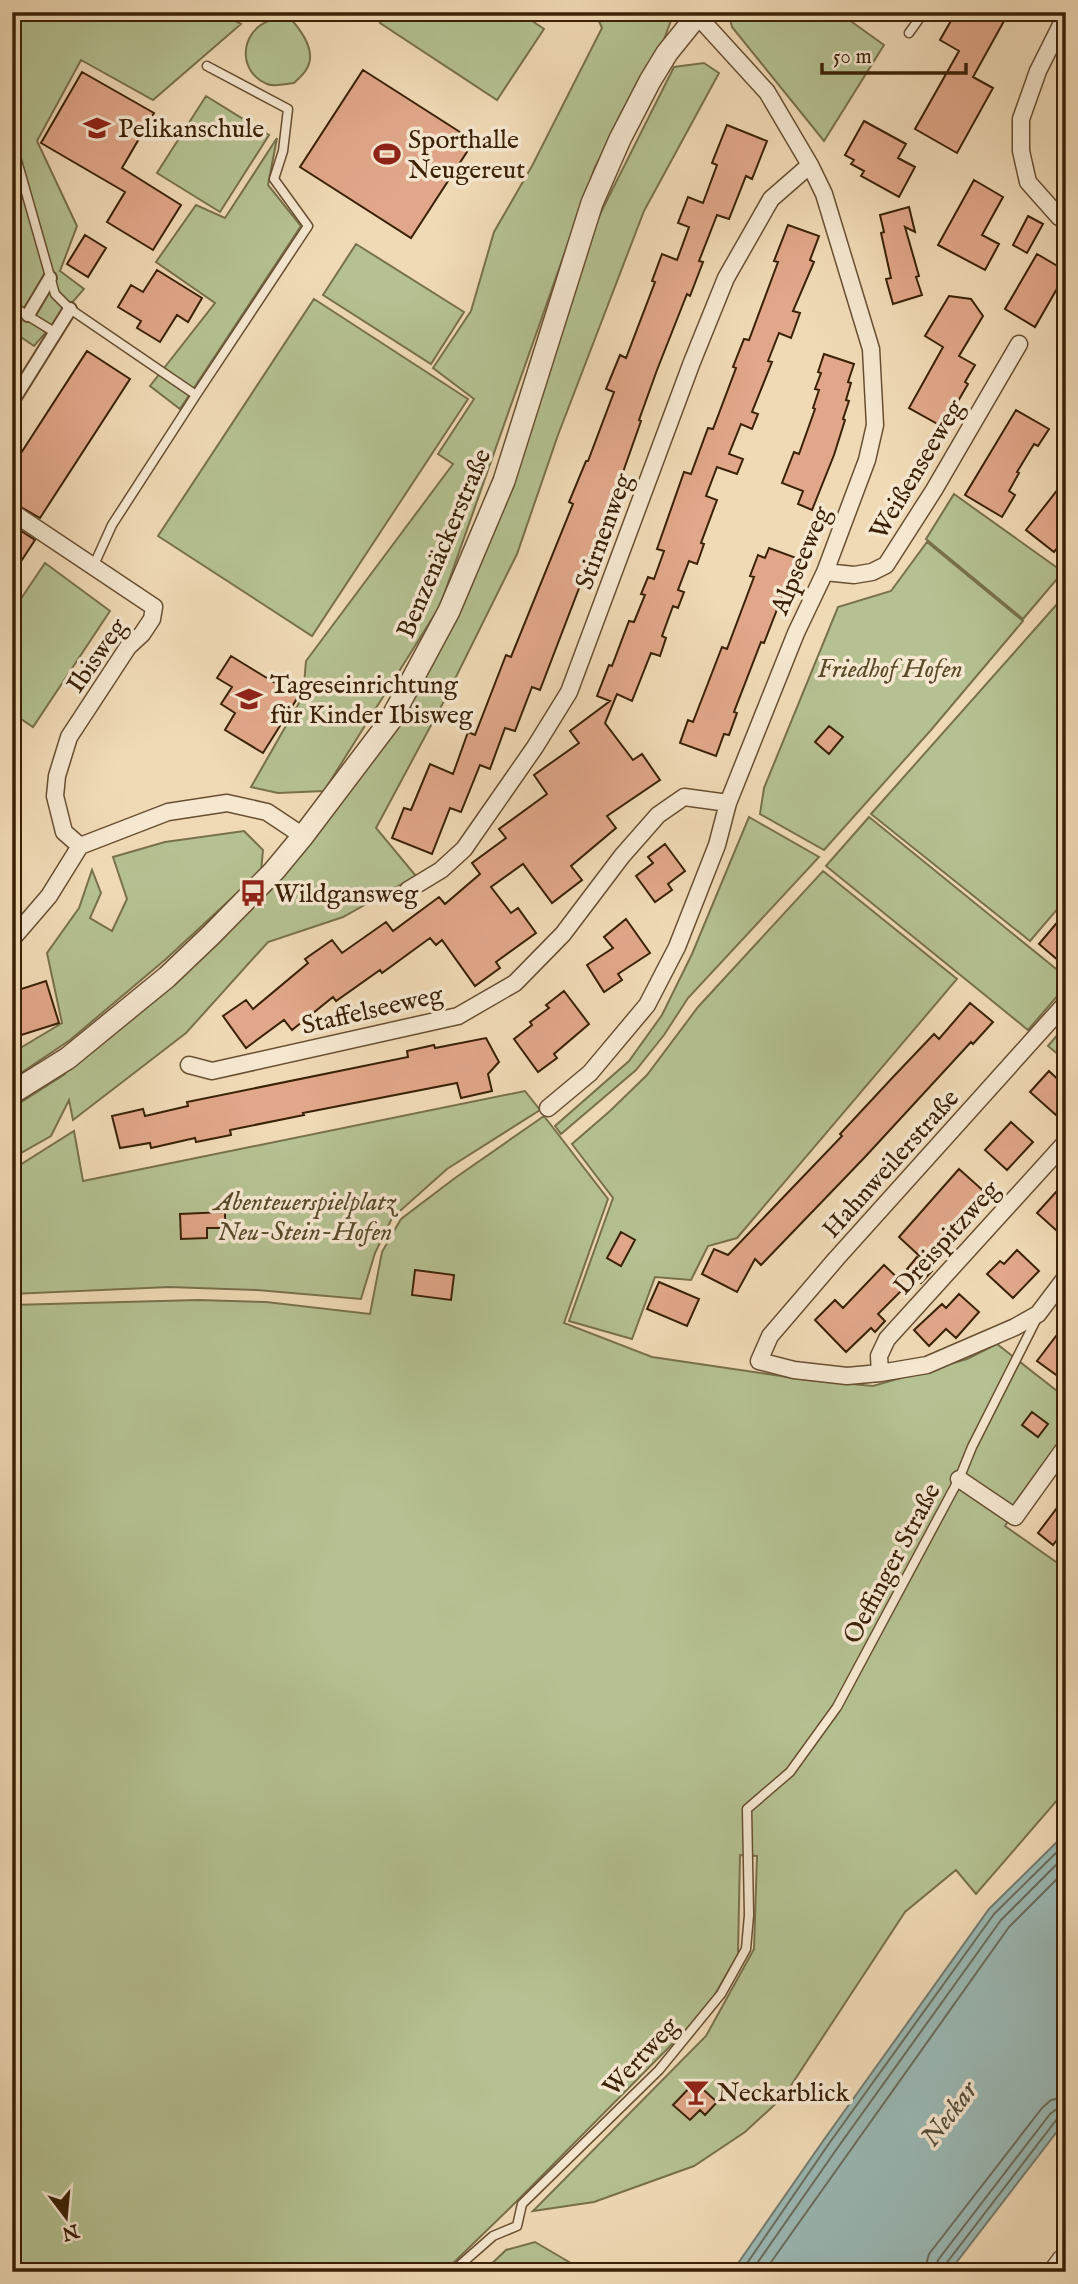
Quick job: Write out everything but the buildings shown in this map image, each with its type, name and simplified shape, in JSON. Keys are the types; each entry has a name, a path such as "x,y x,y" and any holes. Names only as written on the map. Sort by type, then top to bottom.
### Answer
{"street":[{"name":"Alpseeweg","path":"548,1108 590,1073 647,1005 677,947 717,845 728,803 796,633 825,572 867,460 875,425 871,349 824,194 767,92 697,13"},
{"name":"Benzenäckerstraße","path":"12,1093 68,1058 167,977 253,893 303,836 390,721 449,611 503,481 592,203 620,139 650,81 697,13"},
{"path":"1065,16 1038,71 1021,118 1021,151 1028,182 1059,217 1066,220"},
{"name":"Stirnenweg","path":"408,890 442,870 464,849 535,747 569,692 726,278 771,199 810,165"},
{"path":"28,316 50,278"},
{"path":"12,402 71,309"},
{"name":"Weißenseeweg","path":"825,572 854,575 872,572 886,565 934,490 1019,344"},
{"name":"Ibisweg","path":"12,512 154,607 152,619 128,647 69,737 57,776 55,796 64,832 80,846"},
{"name":"Staffelseeweg","path":"189,1065 212,1071 458,1016 515,983 564,934 622,856 659,815 684,797 728,803"},
{"path":"12,939 49,896 80,846 168,811 227,803 267,812 303,836"},
{"name":"Hahnweilerstraße","path":"880,1374 847,1376 807,1372 759,1361 770,1336 778,1326 1066,1003"},
{"name":"Dreispitzweg","path":"880,1374 879,1356 887,1339 1066,1142"},
{"path":"880,1374 927,1366 1015,1327 1038,1314 1066,1277"},
{"path":"960,1479 1015,1517 1066,1446"}],"lane":[{"path":"909,33 924,12"},
{"path":"1060,12 1065,16"},
{"path":"93,567 112,526 195,395 308,226 274,179 283,151 288,109 206,66"},
{"path":"12,143 55,294 71,309 195,395"},
{"path":"12,306 55,333"},
{"name":"Oeffinger Straße","path":"747,1809 790,1772 837,1707 960,1479 972,1447 1038,1314"},
{"name":"Wertweg","path":"452,2272 493,2236 517,2226 522,2204 659,2070 721,1994 746,1949 749,1915 747,1809"},
{"path":"1046,2272 1058,2256"}],"green space":[{"path":"12,12 219,12 241,24 153,100 81,60 37,141 77,226 60,271 84,289 34,346 12,331"},
{"path":"388,12 519,12 544,29 497,100 380,23"},
{"path":"595,12 668,12 672,18 663,42 595,167 440,606 324,791 278,793 251,787 303,696 306,661 453,464 438,454 474,399 433,368 471,311 494,232 532,166 602,28"},
{"path":"728,12 838,12 884,45 824,141 732,27"},
{"path":"289,17 306,42 309,63 305,72 294,83 267,84 257,78 247,62 247,43 259,27 270,20"},
{"path":"704,63 719,73 644,211 558,435 517,554 444,701 376,828 416,876 343,917 268,942 186,1033 73,1120 69,1100 51,1136 12,1158 12,1108 65,1074 64,1070 296,859 462,606 585,244 674,67"},
{"path":"206,96 269,135 220,212 157,173"},
{"path":"277,138 268,185 301,226 180,409 150,386 215,303 156,262 196,205 225,218"},
{"path":"356,244 464,312 431,364 323,295"},
{"path":"314,299 468,399 312,636 158,536"},
{"path":"954,494 1063,572 1023,619 926,539"},
{"name":"Friedhof Hofen","path":"927,542 1023,621 824,850 760,814 764,788 838,607 891,591"},
{"path":"45,563 110,611 33,727 12,713 12,612"},
{"path":"1066,594 1066,899 1030,941 871,814"},
{"path":"749,817 819,857 688,998 664,1035 636,1070 561,1134 555,1126 629,1061 662,1015 692,954"},
{"path":"869,817 1066,977 1066,986 1028,1030 826,866"},
{"path":"244,831 263,850 261,871 166,959 70,1040 12,1079 12,1053 62,1023 47,953 79,908 92,870 101,893 90,918 112,931 127,899 113,857 165,842"},
{"path":"823,871 957,979 737,1238 708,1246 691,1280 655,1277 632,1339 569,1321 613,1198 572,1144 647,1075 698,1007"},
{"path":"1066,1025 1066,1061 1048,1046"},
{"name":"Abenteuerspielplatz Neu-Stein-Hofen","path":"525,1091 540,1110 447,1169 392,1218 375,1253 361,1299 257,1290 169,1287 12,1294 12,1170 74,1131 83,1181"},
{"path":"544,1116 608,1199 564,1323 652,1357 809,1380 873,1386 967,1359 997,1344 1066,1398 1066,1434 1005,1526 1066,1569 1066,1790 976,1894 956,1870 905,1912 784,2096 745,2132 694,2166 594,2202 533,2211 706,2036 754,1949 757,1856 740,1855 738,1954 713,1998 686,2030 444,2272 12,2272 12,1305 198,1300 266,1302 370,1314 382,1252 401,1219"},
{"path":"535,2242 586,2272 483,2272 506,2250"}],"water":[{"name":"Neckar","path":"1066,1833 1066,2120 949,2272 732,2272 989,1909"}],"place":[{"name":"Pelikanschule","path":"97,128"},
{"name":"Sporthalle Neugereut","path":"387,154"},
{"name":"Tageseinrichtung für Kinder Ibisweg","path":"249,699"},
{"name":"Wildgansweg","path":"253,893"},
{"name":"Neckarblick","path":"696,2092"}]}
